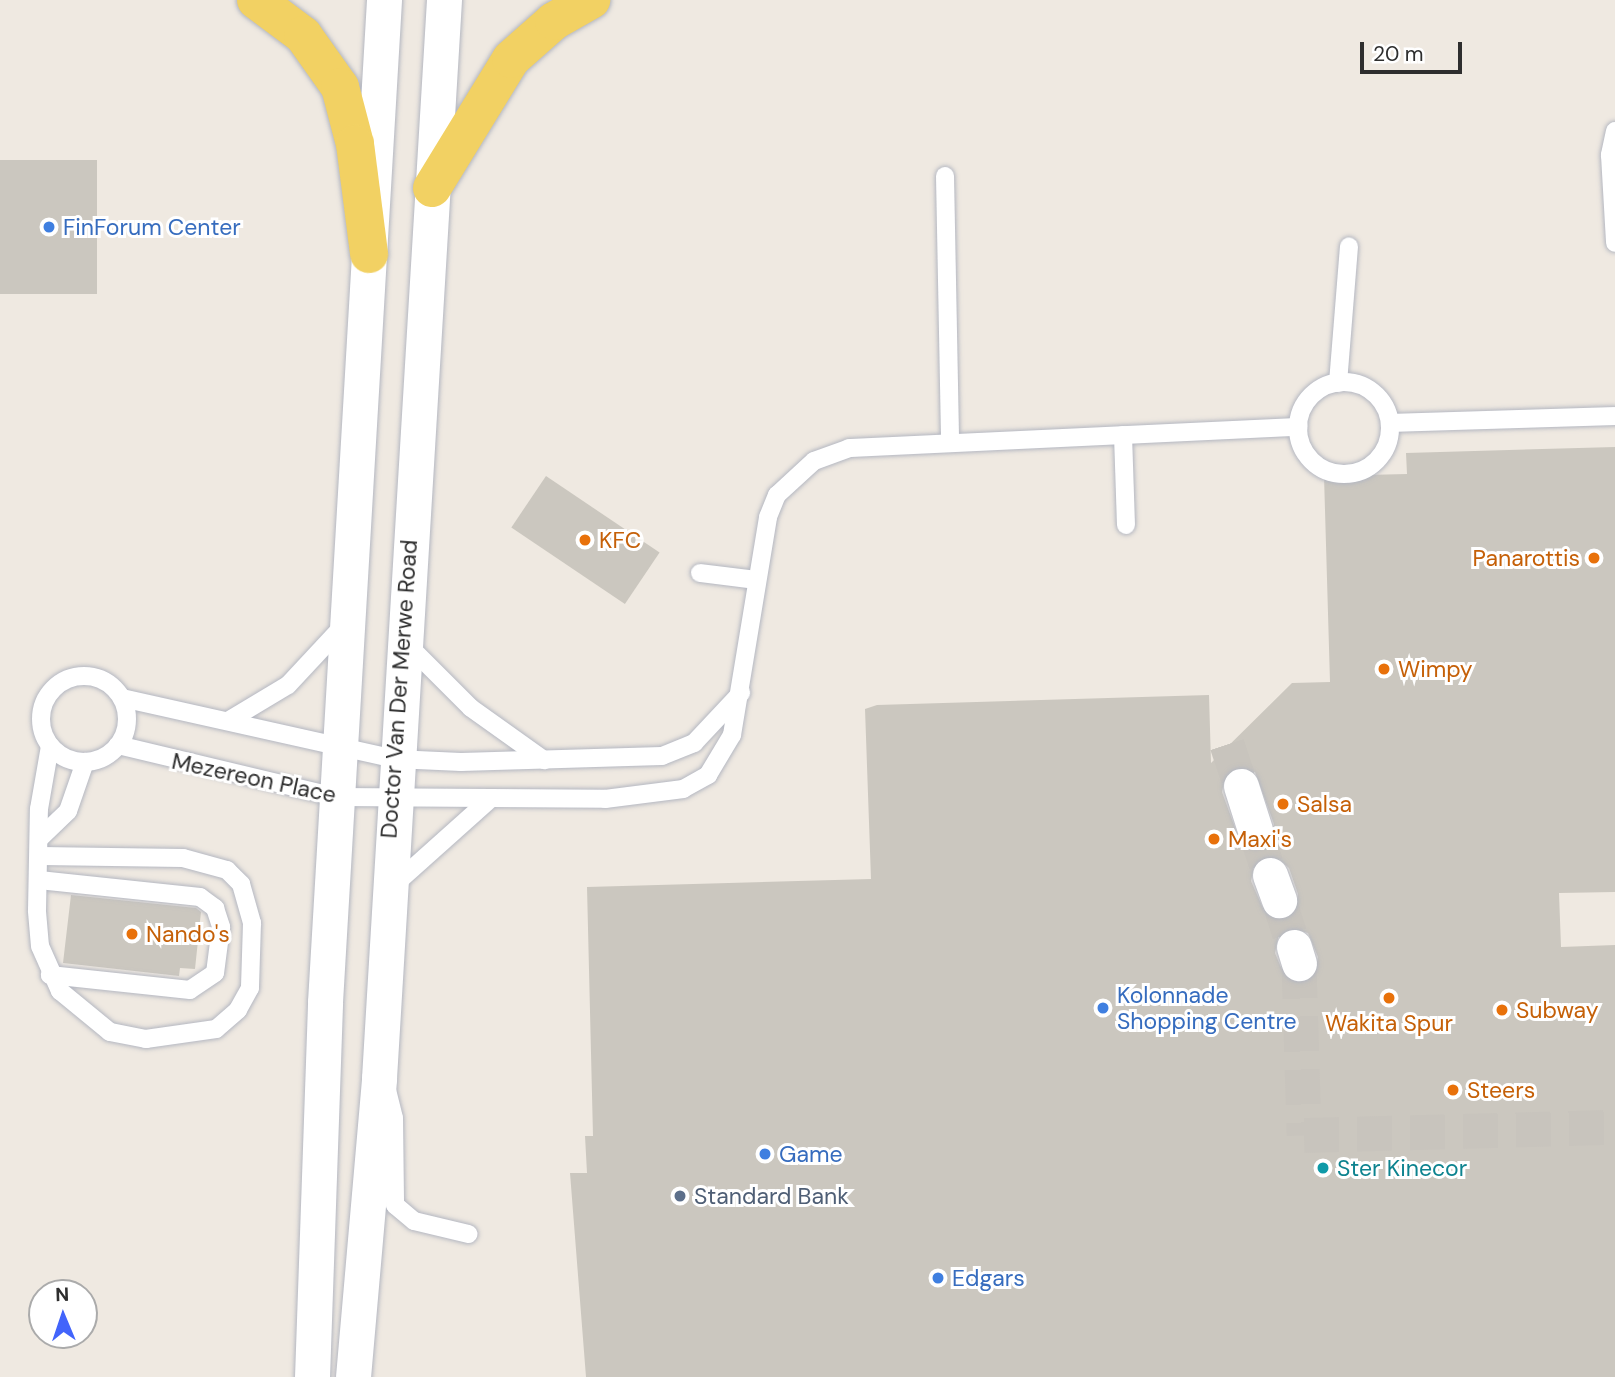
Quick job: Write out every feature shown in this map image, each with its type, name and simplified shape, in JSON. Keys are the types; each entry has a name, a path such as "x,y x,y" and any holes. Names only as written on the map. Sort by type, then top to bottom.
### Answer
{"main road":[{"path":"256,0 303,35 335,76 353,130 369,254"},
{"path":"432,188 511,59 542,29 591,0"}],"street":[{"path":"312,1377 337,797 384,0"},
{"name":"Doctor Van Der Merwe Road","path":"353,1377 379,1078 392,801 444,0"},
{"path":"1241,786 1255,830"}],"lane":[{"path":"1615,131 1610,182 1615,243"},
{"path":"945,176 950,443"},
{"path":"1338,383 1349,246"},
{"path":"1338,383 1367,388 1390,423 1384,452 1374,463 1347,474 1312,460 1299,427 1306,402 1338,383"},
{"path":"1390,423 1615,416"},
{"name":"Mezereon Place","path":"118,745 337,797 392,801 605,799 683,789 708,775 723,757 743,691 756,580 777,495 804,468 849,448 1299,427"},
{"path":"1124,435 1126,525"},
{"path":"700,573 756,580"},
{"path":"228,721 288,685 347,621"},
{"path":"402,640 471,708 544,760"},
{"path":"40,838 68,811 85,762 118,745 127,722 121,698 86,676 59,684 40,720 50,746 40,838 39,880 40,946 50,975 81,1015 110,1032 189,1037 216,1029 238,1010 250,988 252,923 241,884 209,861 40,856"},
{"name":"Mezereon Place","path":"121,698 395,759 544,760 662,756 694,743 743,691"},
{"path":"50,746 85,762"},
{"path":"387,893 436,841 488,801"},
{"path":"39,880 200,897 215,908 220,927 215,973 190,990 50,975"},
{"path":"379,1078 393,1101 395,1205 414,1222 468,1234"}],"building":[{"name":"FinForum Center","path":"0,160 97,160 97,294 0,294"},
{"name":"Kolonnade Shopping Centre","path":"1615,447 1615,892 1559,893 1561,947 1615,945 1615,1377 586,1377 570,1173 587,1173 585,1136 593,1136 587,887 871,879 865,709 877,705 1209,695 1211,763 1292,683 1330,682 1324,476 1407,474 1406,453","holes":["1236,767 1255,772 1274,824 1270,843 1260,849 1241,844 1222,792 1226,773","1274,855 1289,868 1298,894 1295,912 1285,919 1266,915 1251,881 1255,862","1289,928 1308,933 1318,957 1314,976 1304,982 1285,977 1275,953 1279,934"]},
{"name":"KFC","path":"546,476 660,553 625,604 511,527"},
{"name":"Nando's","path":"71,895 196,908 201,912 195,969 180,968 179,976 63,963"}],"tunnel":[{"path":"1227,744 1241,786"},
{"path":"1255,830 1270,875"},
{"path":"1279,900 1294,947"},
{"path":"1299,963 1304,1135 1615,1127"}],"place":[{"name":"FinForum Center","path":"49,227"},
{"name":"KFC","path":"585,540"},
{"name":"Panarottis","path":"1594,558"},
{"name":"Wimpy","path":"1384,669"},
{"name":"Salsa","path":"1283,804"},
{"name":"Maxi's","path":"1214,839"},
{"name":"Nando's","path":"132,934"},
{"name":"Wakita Spur","path":"1389,998"},
{"name":"Kolonnade Shopping Centre","path":"1103,1008"},
{"name":"Subway","path":"1502,1010"},
{"name":"Steers","path":"1453,1090"},
{"name":"Game","path":"765,1154"},
{"name":"Ster Kinecor","path":"1323,1168"},
{"name":"Standard Bank","path":"680,1196"},
{"name":"Edgars","path":"938,1278"}]}
